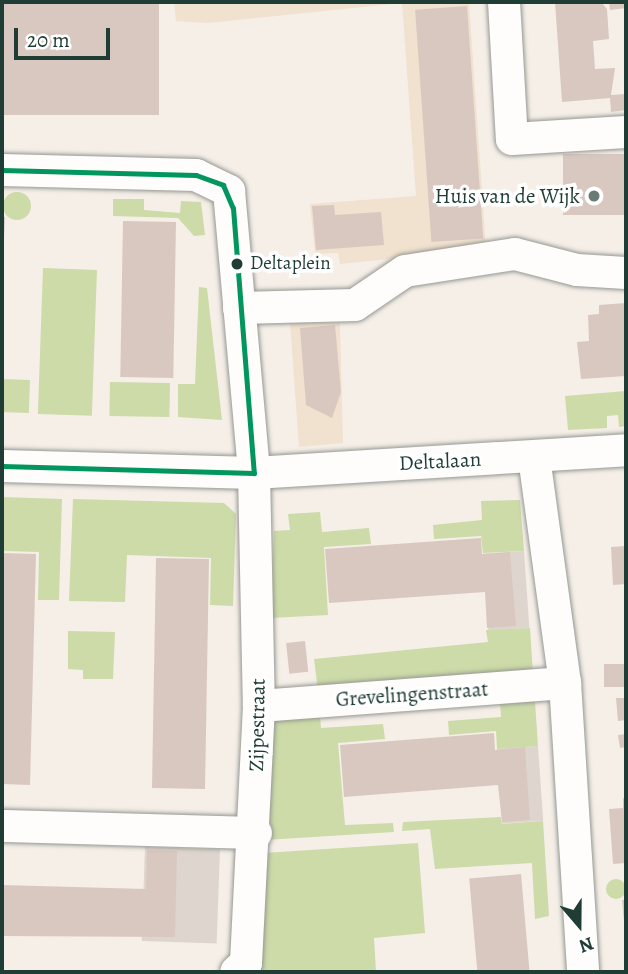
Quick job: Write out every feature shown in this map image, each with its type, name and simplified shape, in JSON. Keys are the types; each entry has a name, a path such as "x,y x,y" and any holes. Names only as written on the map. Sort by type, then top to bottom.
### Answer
{"street":[{"path":"504,2 512,139 626,132"},
{"path":"2,170 196,175 223,185 233,208 254,473"},
{"path":"239,308 355,305 405,271 515,254 576,270 626,273"},
{"name":"Deltalaan","path":"2,466 254,473 626,450"},
{"path":"534,457 565,683 583,972"},
{"name":"Zijpestraat","path":"236,972 246,963 256,833 259,706 254,473"},
{"name":"Grevelingenstraat","path":"259,706 565,683"},
{"path":"2,826 256,833"}],"shaded area":[{"path":"174,2 469,2 486,249 340,264 338,253 315,254 310,204 416,196 402,3 208,23 176,21"},
{"path":"290,322 340,323 343,443 299,447"},
{"path":"524,551 529,628 488,631 483,554"},
{"path":"538,746 543,821 502,824 497,749"},
{"path":"145,847 220,850 217,944 142,941"}],"green space":[{"path":"17,192 27,196 31,206 27,216 17,220 7,216 3,206 7,196"},
{"path":"113,199 144,199 144,210 180,213 181,201 201,202 205,235 194,236 178,218 113,216"},
{"path":"43,268 97,270 92,416 38,414"},
{"path":"199,287 207,288 222,420 178,417 178,384 195,384"},
{"path":"2,379 30,380 29,413 2,412"},
{"path":"110,382 170,383 169,417 109,416"},
{"path":"626,391 626,426 619,427 618,415 607,416 607,428 568,430 565,396"},
{"path":"2,497 62,499 59,600 38,600 39,552 2,551"},
{"path":"73,499 224,503 236,514 233,606 210,605 211,558 127,555 125,602 69,601"},
{"path":"520,500 524,551 483,553 481,536 434,539 433,525 482,520 481,501"},
{"path":"320,512 322,532 369,528 371,544 324,547 328,615 271,618 274,531 290,530 288,514"},
{"path":"530,628 533,675 318,690 314,659 488,642 486,630"},
{"path":"68,631 115,632 113,679 83,679 83,670 68,669"},
{"path":"535,701 538,746 497,749 496,731 449,735 448,721 501,717 500,703"},
{"path":"320,715 321,728 383,724 385,739 338,743 345,825 393,823 394,832 265,840 268,723 279,716"},
{"path":"501,817 502,824 543,821 549,916 535,919 532,863 435,869 430,829 402,831 403,822"},
{"path":"418,843 425,933 374,938 376,972 260,972 264,853"},
{"path":"616,879 623,882 626,889 623,896 616,899 609,896 606,889 609,882"}],"building":[{"path":"2,2 159,2 159,115 2,115"},
{"path":"555,2 601,2 607,9 609,39 593,41 595,69 615,68 611,95 626,94 626,110 611,112 610,98 562,102"},
{"path":"609,2 626,2 626,8 610,10"},
{"path":"467,6 483,238 431,242 415,10"},
{"path":"563,154 626,154 626,215 563,215"},
{"path":"334,205 335,215 381,212 384,245 316,250 312,206"},
{"path":"2,217 5,217 4,241 2,241"},
{"path":"123,221 176,222 173,378 120,377"},
{"path":"626,303 626,376 581,379 577,342 589,341 588,315 599,314 599,305"},
{"path":"335,325 341,392 332,418 306,405 300,328"},
{"path":"481,538 482,554 510,552 516,626 487,628 485,592 329,603 325,549"},
{"path":"626,546 626,584 613,585 611,547"},
{"path":"2,553 36,554 30,785 2,784"},
{"path":"156,558 209,559 205,789 152,788"},
{"path":"305,641 308,672 289,674 286,643"},
{"path":"604,664 626,664 626,687 604,687"},
{"path":"616,698 626,698 626,720 618,721"},
{"path":"494,733 495,750 525,747 530,820 502,822 498,785 344,797 340,745"},
{"path":"626,734 626,747 620,748 618,735"},
{"path":"623,798 626,798 626,863 613,864 609,809 623,808"},
{"path":"147,850 177,851 175,937 2,936 2,885 146,889"},
{"path":"521,874 530,972 477,972 469,879"},
{"path":"622,900 626,900 626,922 624,922"}],"transit line":[{"path":"2,170 196,175 223,185 233,208 254,473"},
{"path":"2,466 254,473"}],"place":[{"name":"Huis van de Wijk","path":"594,196"},
{"name":"Deltaplein","path":"237,264"}]}
